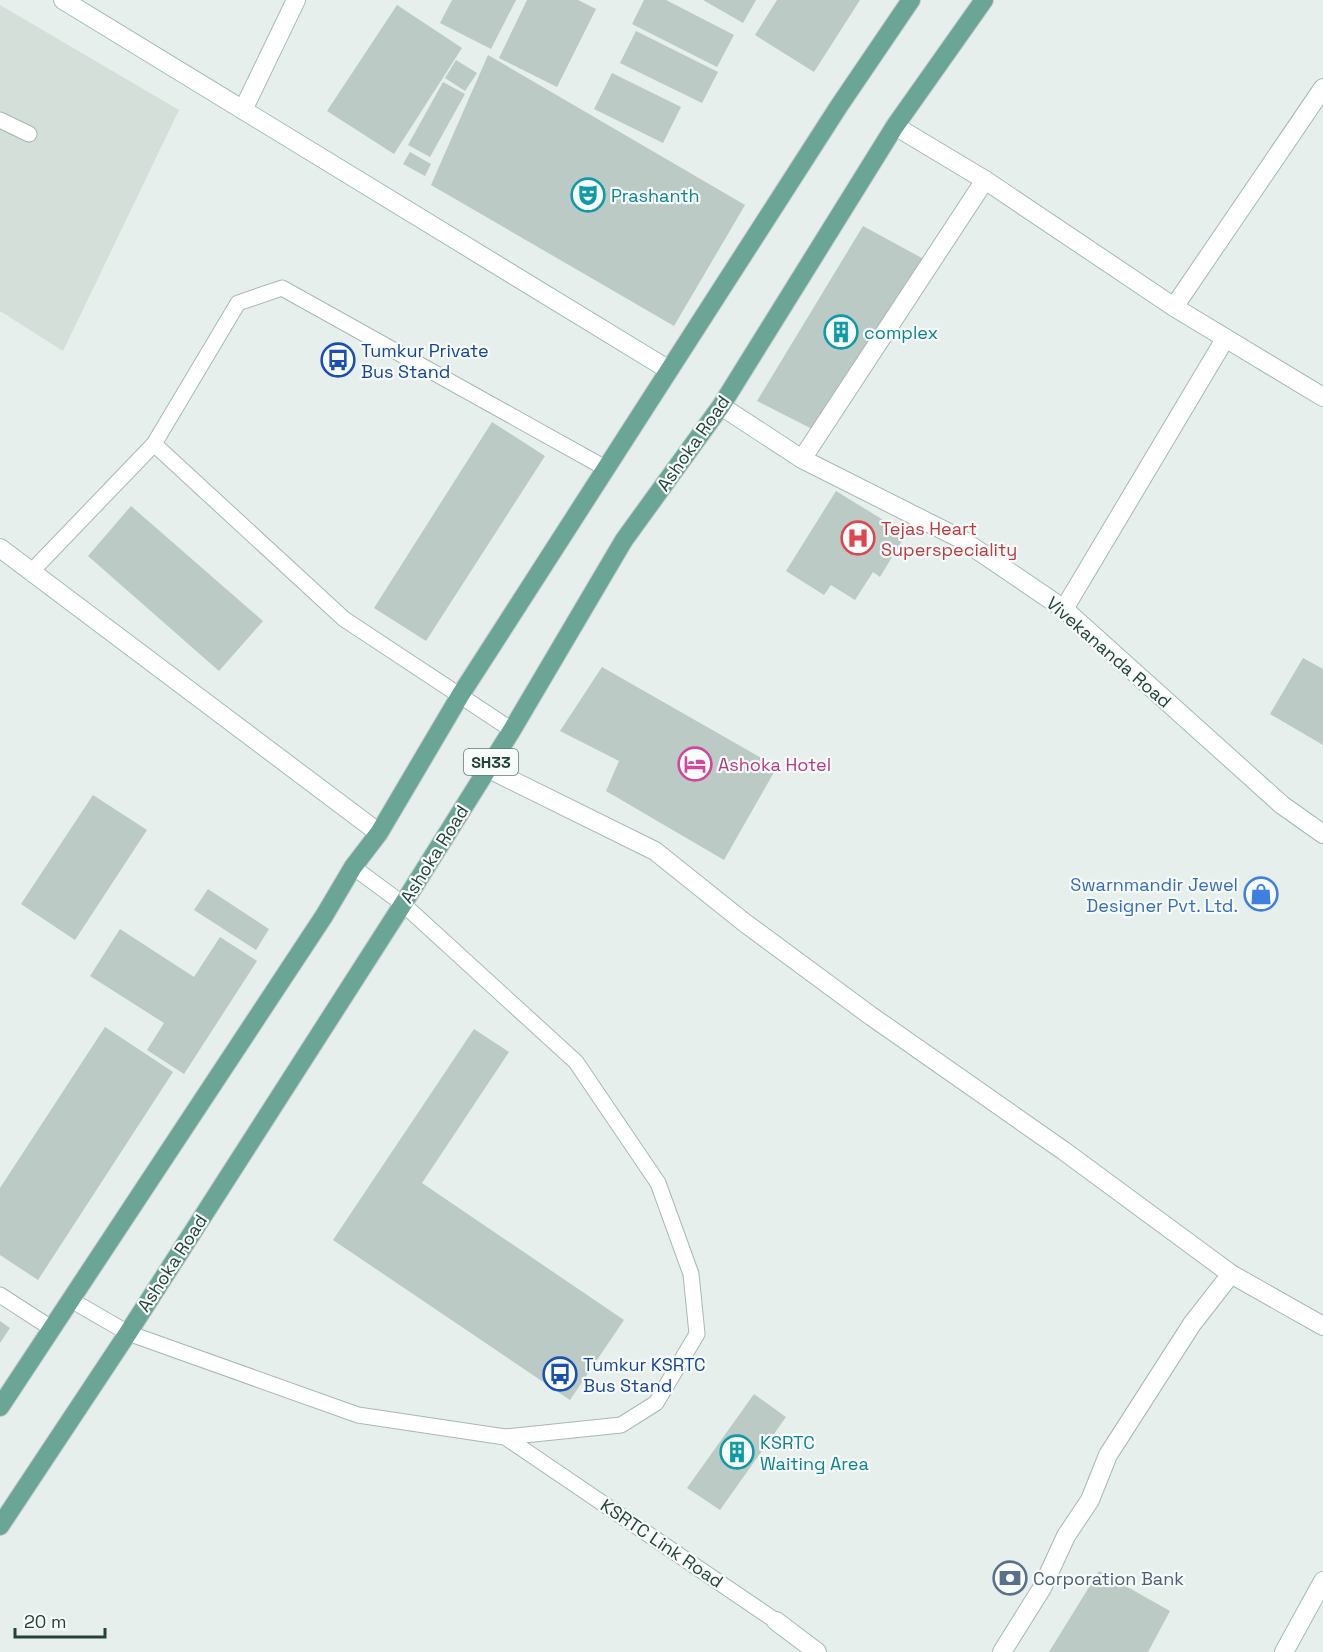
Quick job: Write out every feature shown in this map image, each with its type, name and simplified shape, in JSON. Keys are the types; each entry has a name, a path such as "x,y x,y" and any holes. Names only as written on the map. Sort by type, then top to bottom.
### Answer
{"main road":[{"path":"0,1407 311,935 353,867 379,833 461,694 839,106 910,0"},
{"name":"Ashoka Road","path":"0,1526 128,1333 403,904 512,730 624,540 721,406 895,126 984,0"}],"street":[{"path":"63,0 669,370"},
{"path":"243,110 296,0"},
{"path":"1174,307 1323,88"},
{"path":"895,126 985,180 1174,307 1323,397"},
{"path":"802,459 985,180"},
{"path":"1064,609 1226,339"},
{"name":"Vivekananda Road","path":"721,406 802,459 961,539 1064,609 1282,805 1323,834"},
{"path":"0,548 379,833"},
{"path":"487,768 655,851 745,923 871,1016 1064,1151 1231,1274 1323,1326"},
{"path":"1002,1652 1042,1588 1066,1536 1090,1500 1108,1455 1192,1324 1231,1274"},
{"path":"1284,1652 1323,1581"},
{"name":"KSRTC Link Road","path":"776,1621 817,1652"}],"lane":[{"path":"0,120 29,135"},
{"path":"32,571 154,444 238,303 282,288 607,469"},
{"path":"154,444 344,619 461,694 512,730"},
{"path":"71,1300 128,1333 358,1415 505,1437 621,1425 656,1403 697,1334 691,1274 658,1183 576,1062 403,904 353,867"},
{"path":"0,1295 51,1328"},
{"name":"KSRTC Link Road","path":"505,1437 776,1621"}],"shaded area":[{"path":"0,5 179,110 63,351 0,311"}],"building":[{"path":"452,0 516,0 491,49 440,23"},
{"path":"527,0 578,0 596,9 557,87 499,58"},
{"path":"644,0 666,0 734,35 717,67 632,24"},
{"path":"703,0 756,0 743,23"},
{"path":"777,0 860,0 814,72 755,35"},
{"path":"397,5 462,48 394,154 327,111"},
{"path":"636,31 718,72 702,103 620,63"},
{"name":"Prashanth","path":"488,55 745,205 674,326 431,185"},
{"path":"456,60 477,73 465,91 445,78"},
{"path":"612,73 681,107 663,143 594,109"},
{"path":"443,82 465,94 430,157 408,145"},
{"path":"410,152 431,164 425,176 403,164"},
{"name":"complex","path":"863,226 931,263 816,431 757,401"},
{"path":"492,422 545,456 426,641 374,608"},
{"path":"836,491 906,534 880,577 873,572 855,600 831,585 824,595 786,571"},
{"path":"131,506 263,621 219,671 88,556"},
{"path":"1303,658 1323,669 1323,745 1270,714"},
{"name":"Ashoka Hotel","path":"602,667 777,767 724,860 606,791 619,761 560,731"},
{"path":"93,795 147,830 75,940 21,904"},
{"path":"208,889 269,929 256,950 194,910"},
{"path":"120,929 194,977 220,937 257,961 184,1074 147,1050 164,1023 90,976"},
{"path":"105,1027 173,1072 38,1280 0,1255 0,1188"},
{"path":"474,1029 509,1052 422,1183 624,1320 570,1400 333,1240"},
{"path":"0,1321 10,1328 0,1343"},
{"name":"KSRTC Waiting Area","path":"754,1394 786,1417 720,1510 687,1488"},
{"path":"1099,1571 1170,1611 1148,1652 1049,1652"}],"place":[{"name":"Prashanth","path":"588,195"},
{"name":"complex","path":"841,332"},
{"name":"Tumkur Private Bus Stand","path":"338,360"},
{"name":"Tejas Heart Superspeciality","path":"858,538"},
{"name":"Ashoka Hotel","path":"695,764"},
{"name":"Swarnmandir Jewel Designer Pvt. Ltd.","path":"1261,894"},
{"name":"Tumkur KSRTC Bus Stand","path":"560,1374"},
{"name":"KSRTC Waiting Area","path":"737,1452"},
{"name":"Corporation Bank","path":"1010,1578"}]}
